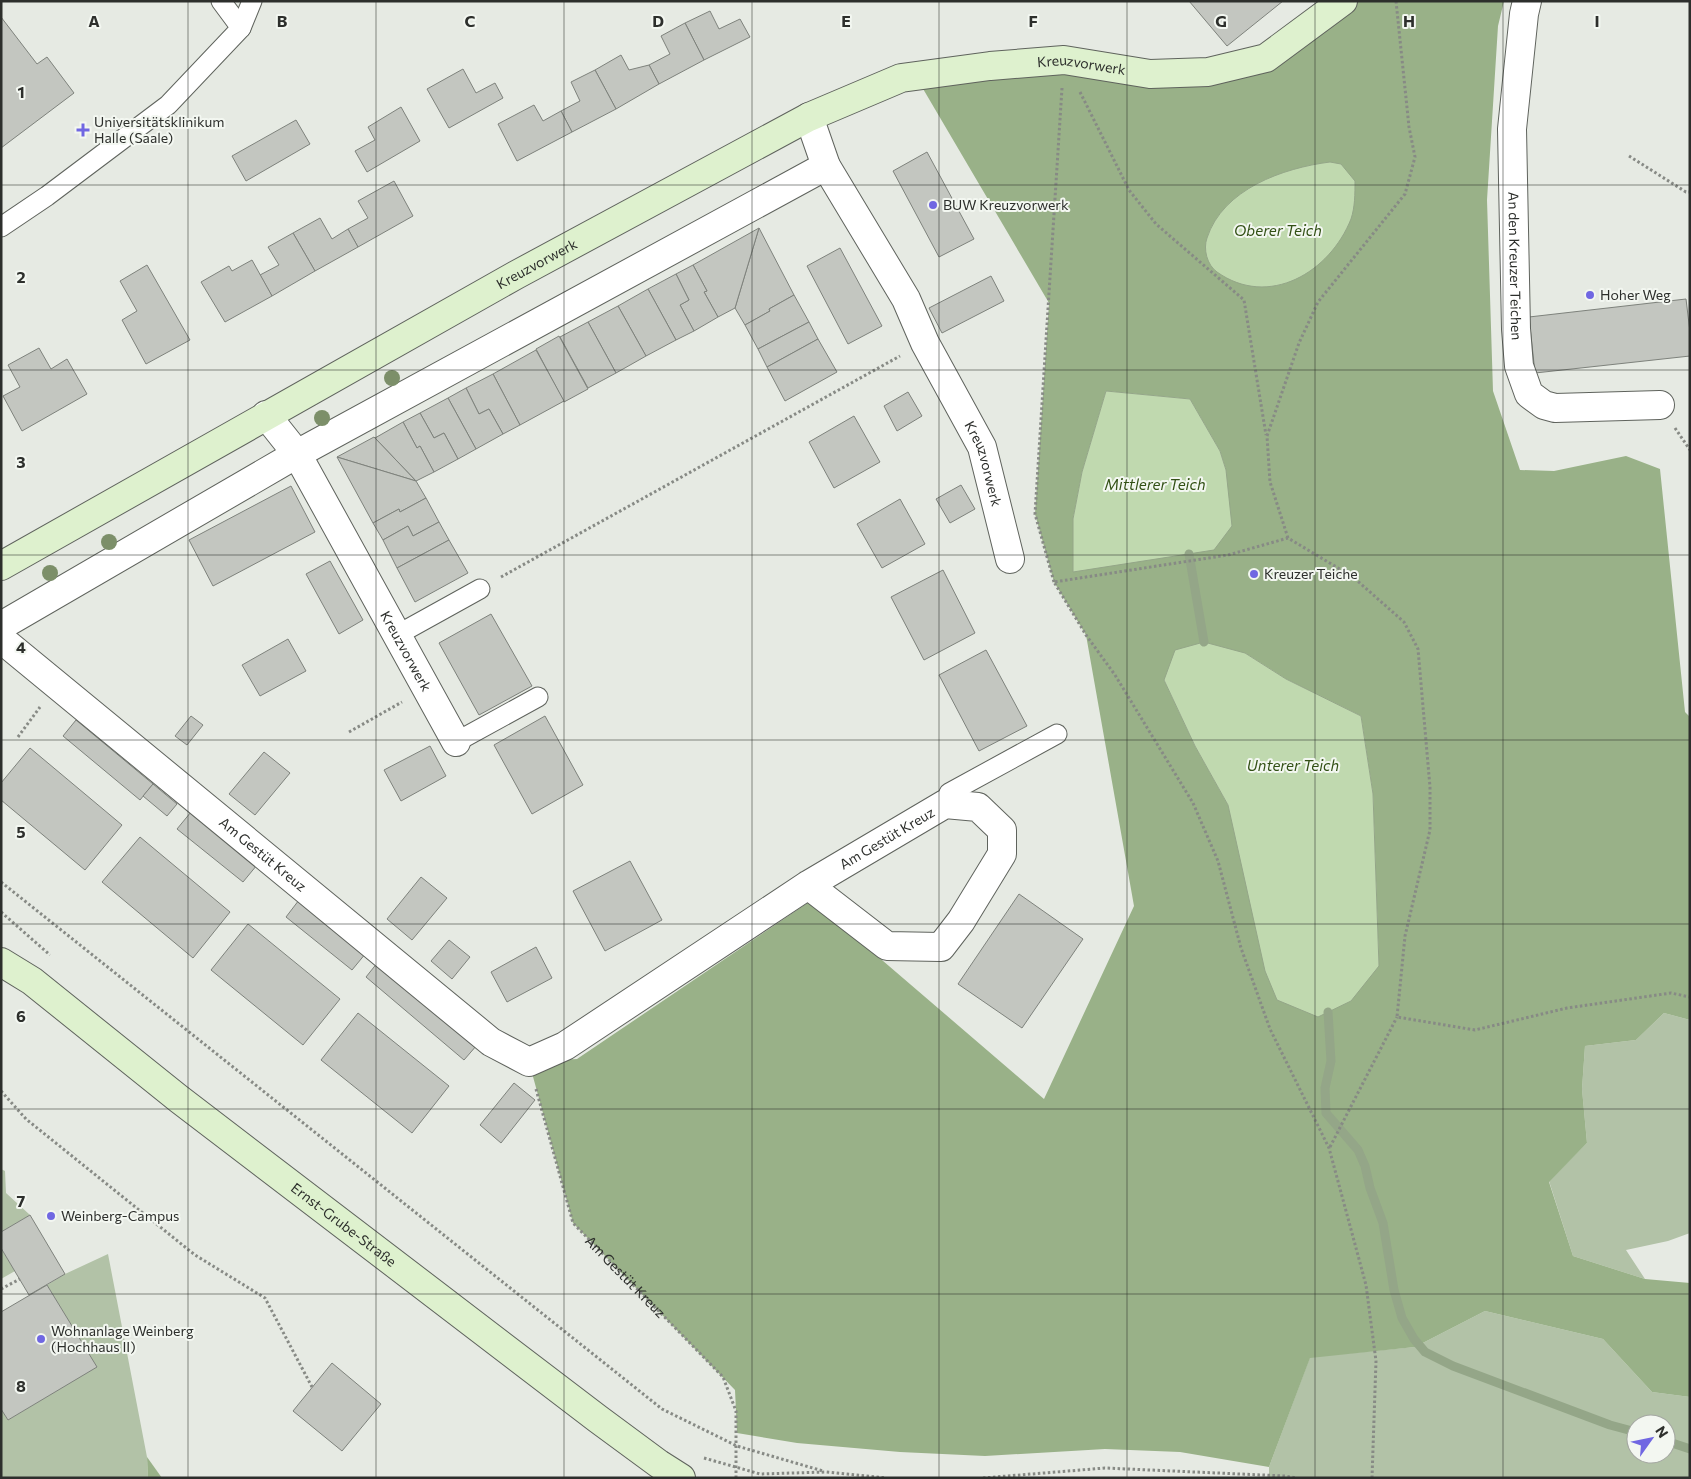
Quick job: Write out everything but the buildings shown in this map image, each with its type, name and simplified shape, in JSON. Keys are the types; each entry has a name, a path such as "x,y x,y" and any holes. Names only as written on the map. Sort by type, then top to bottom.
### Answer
{"street":[{"name":"Kreuzvorwerk","path":"1,566 516,274 809,117 901,78 990,66 1064,60 1150,74 1208,72 1266,58 1343,1"},
{"name":"An den Kreuzer Teichen","path":"1527,1 1512,129 1516,329 1519,366 1529,394 1544,405 1555,408 1660,406"},
{"name":"Kreuzvorwerk","path":"809,117 826,166 906,299 925,343 982,447 1010,559"},
{"path":"1,626 297,454 826,166"},
{"name":"Kreuzvorwerk","path":"266,416 297,454 456,742"},
{"name":"Am Gestüt Kreuz","path":"1,639 492,1042 529,1062 565,1046 808,885 945,804 978,807 1002,830 1002,854 961,921 941,947 887,946 808,885"},
{"name":"Ernst-Grube-Straße","path":"1,948 32,981"},
{"name":"Ernst-Grube-Straße","path":"1,962 32,981 179,1099 670,1471"}],"lane":[{"path":"221,1 241,28"},
{"path":"1,227 47,196 168,105 241,28 252,1"},
{"path":"398,635 480,589"},
{"path":"456,742 538,697"},
{"path":"945,804 950,793 1057,734"}],"path":[{"path":"1267,436 1299,343 1318,302 1405,194 1415,156 1409,128 1396,1"},
{"path":"1064,60 1129,190 1156,224 1244,300 1267,436 1270,482 1288,538 1353,577 1404,622 1418,649 1430,787 1430,830 1405,936 1397,1017 1330,1148"},
{"path":"1064,60 1035,514 1054,582 1086,635 1120,683 1193,803 1218,861 1241,948 1270,1030 1330,1148 1366,1285 1376,1361 1372,1478"},
{"path":"1629,156 1686,192 1690,192"},
{"path":"480,589 925,343"},
{"path":"1054,582 1228,555 1288,538"},
{"path":"18,737 56,684"},
{"path":"349,732 401,703"},
{"path":"1,882 662,1409 737,1446 826,1472"},
{"path":"1397,1017 1475,1030 1567,1008 1671,993 1690,997"},
{"name":"Am Gestüt Kreuz","path":"529,1062 573,1223 723,1377 736,1411 736,1478"},
{"path":"1,1091 26,1119 195,1255 265,1298 312,1387"},
{"path":"1,1289 20,1279"},
{"path":"697,1456 760,1474 826,1472 886,1478"},
{"path":"983,1478 1105,1468 1296,1478"}],"shaded area":[{"path":"1358,1 1504,1 1498,26 1487,200 1493,391 1520,470 1554,471 1626,456 1660,469 1685,712 1690,717 1690,1020 1664,1013 1636,1040 1585,1046 1582,1089 1587,1143 1549,1182 1573,1256 1645,1279 1690,1283 1690,1397 1652,1392 1603,1339 1485,1311 1415,1347 1310,1358 1269,1467 1180,1452 1105,1449 985,1456 900,1452 797,1443 737,1433 735,1390 573,1223 529,1062 577,1059 812,900 1044,1099 1134,906 1086,635 1054,582 1035,514 1049,303 919,82 1048,69 1205,87 1262,73","holes":["1210,228 1228,277 1216,271","1106,391 1190,399 1220,451 1226,470 1073,572 1073,519 1082,472","1245,653 1286,679 1361,716 1373,794 1379,966 1238,843 1228,805 1195,746 1164,680"]},
{"path":"1664,1013 1690,1020 1690,1233 1668,1241 1626,1250 1645,1279 1573,1256 1549,1181 1587,1143 1582,1089 1585,1046 1636,1040"},
{"path":"1,1169 5,1171 6,1193 30,1215 1,1232"},
{"path":"1,1248 15,1271 1,1279"},
{"path":"108,1254 147,1457 148,1478 1,1478 1,1409 8,1420 96,1367 47,1285 65,1274"},
{"path":"1485,1311 1603,1339 1652,1392 1690,1397 1690,1478 1269,1478 1269,1467 1310,1357 1415,1347"},
{"path":"147,1457 162,1478 148,1478"}],"water":[{"name":"Oberer Teich","path":"1330,162 1341,164 1355,181 1355,191 1351,219 1329,255 1313,269 1296,279 1277,285 1257,287 1237,283 1214,269 1207,256 1205,247 1215,221 1226,206 1257,184 1275,176 1312,165"},
{"name":"Mittlerer Teich","path":"1106,391 1190,399 1220,451 1226,470 1232,526 1214,550 1073,572 1073,519 1082,472"},
{"name":"Unterer Teich","path":"1204,642 1245,653 1286,679 1361,716 1373,794 1379,966 1351,1001 1318,1017 1277,1000 1265,971 1228,805 1195,746 1164,680 1175,650"}],"waterway":[{"path":"1189,554 1204,642"},
{"path":"1328,1012 1331,1061 1325,1088 1326,1113 1358,1150 1365,1166 1370,1188 1383,1223 1394,1290 1402,1318 1414,1339 1425,1352 1453,1366 1626,1429"},
{"path":"1676,1444 1690,1449"}],"place":[{"name":"Universitätsklinikum Halle (Saale)","path":"83,130"},
{"name":"BUW Kreuzvorwerk","path":"933,205"},
{"name":"Hoher Weg","path":"1590,295"},
{"name":"Kreuzer Teiche","path":"1254,574"},
{"name":"Weinberg-Campus","path":"51,1216"},
{"name":"Wohnanlage Weinberg (Hochhaus II)","path":"41,1339"}]}
